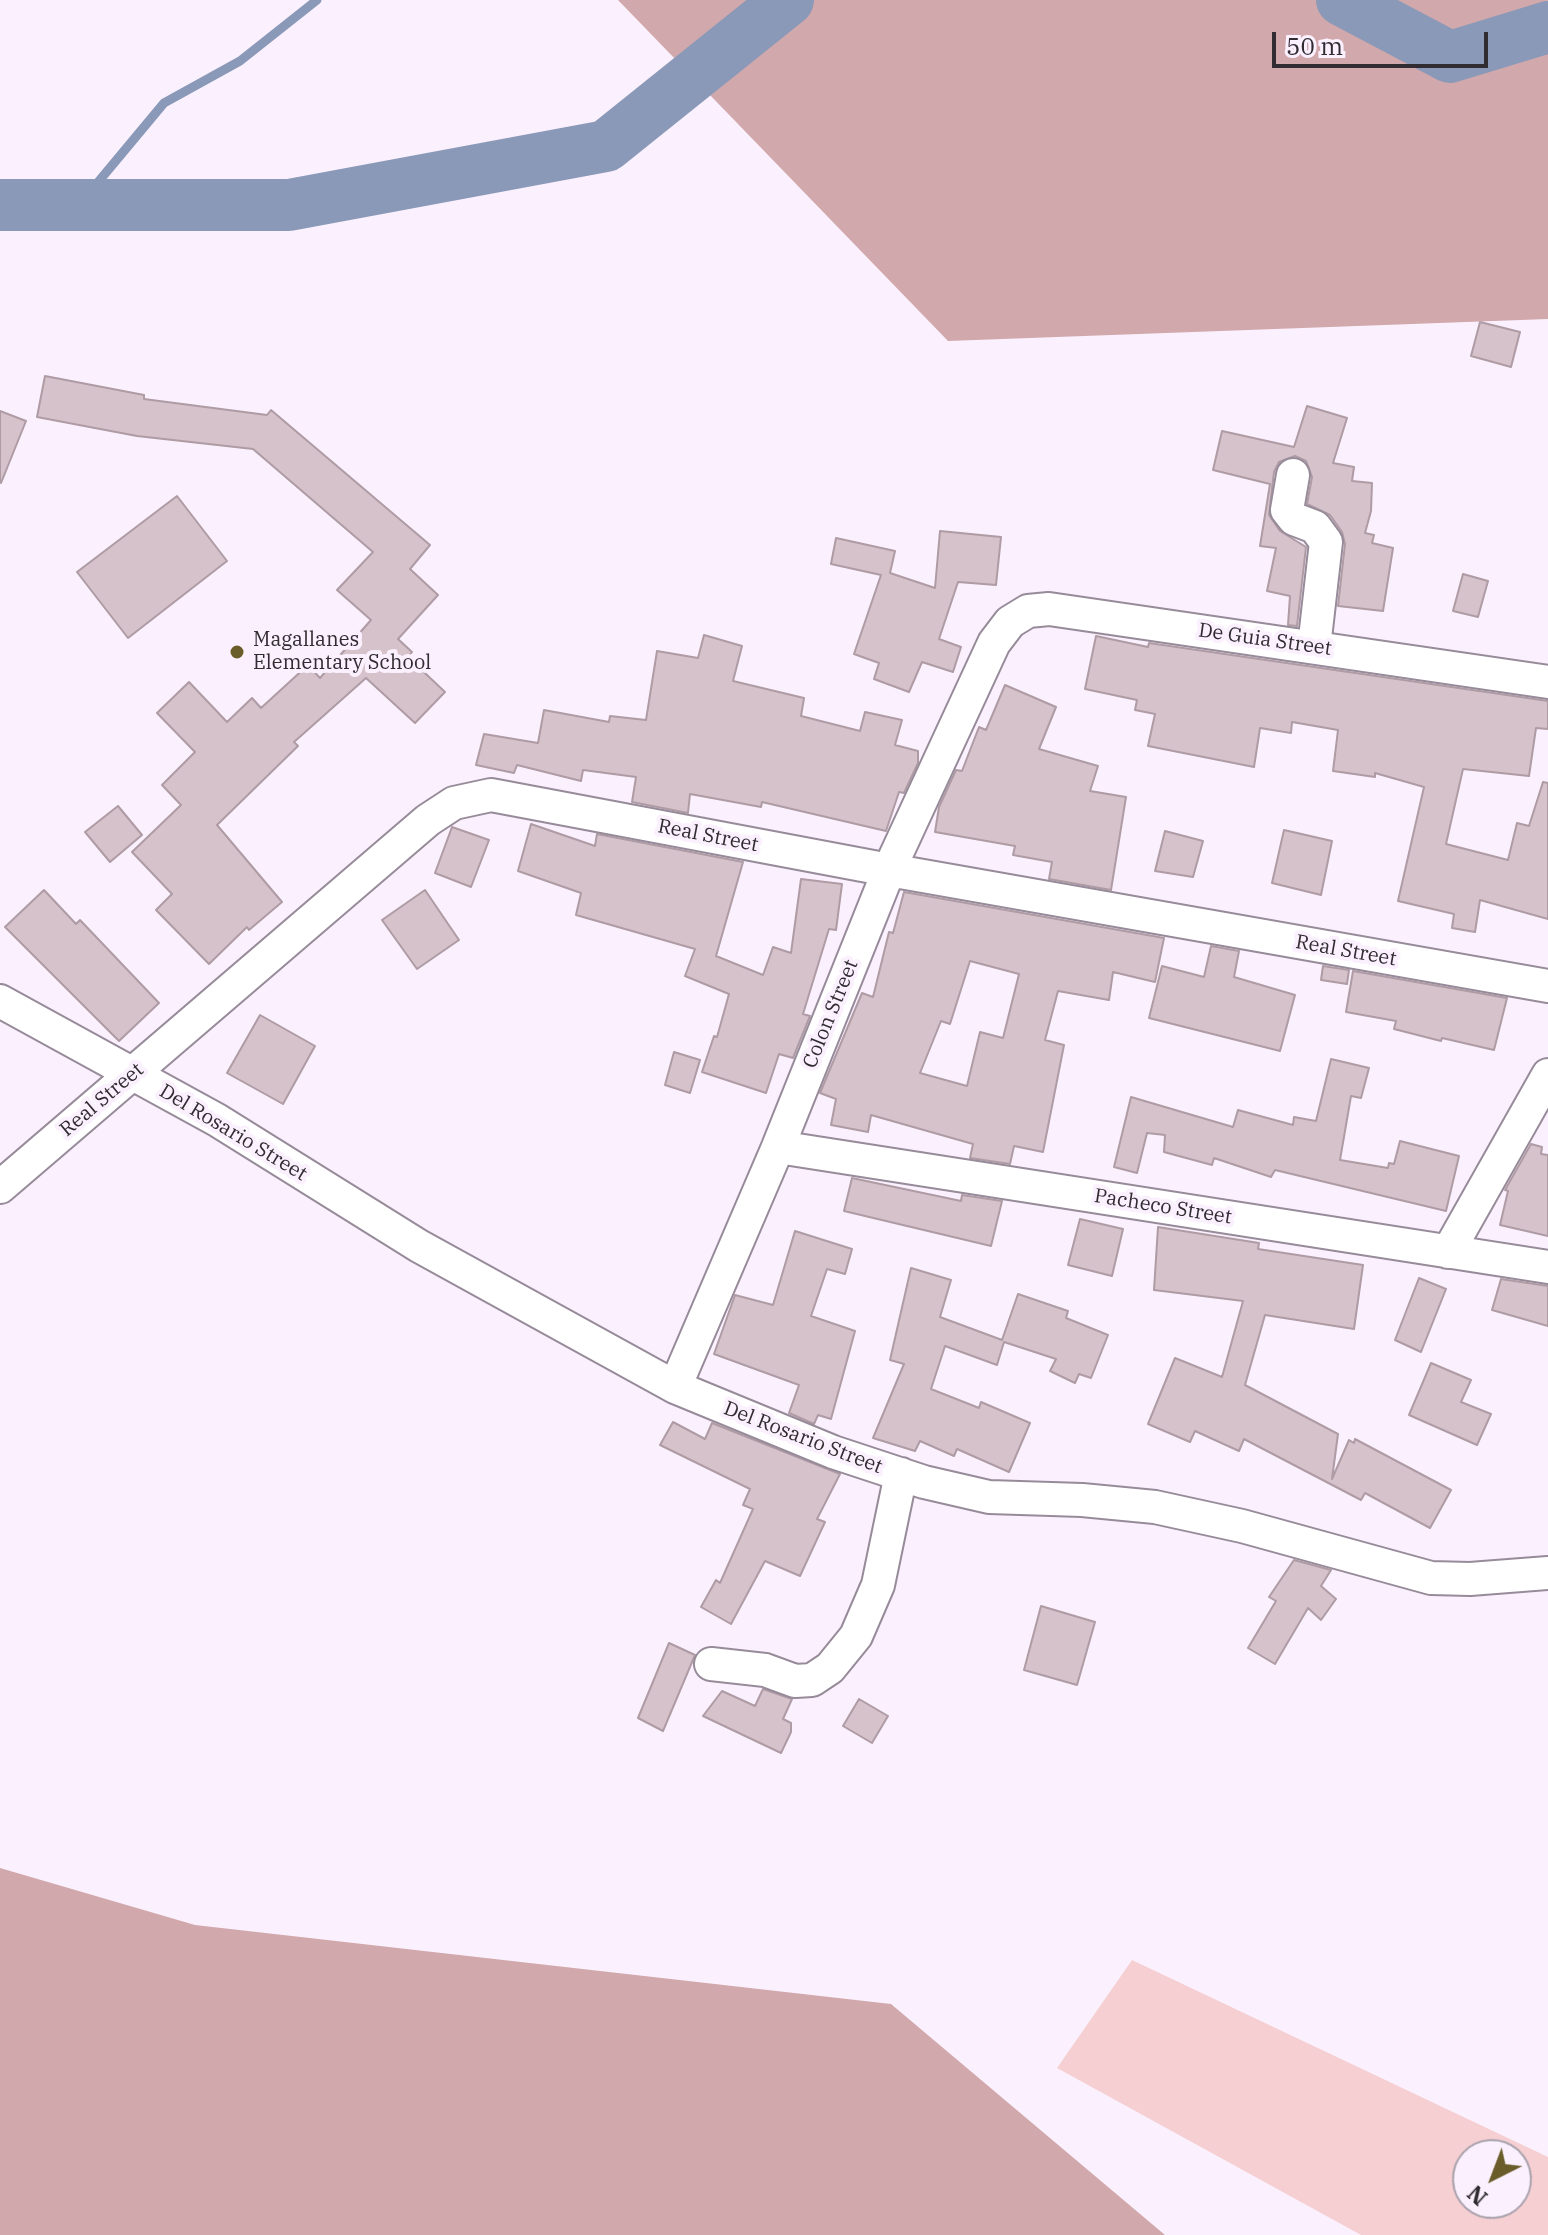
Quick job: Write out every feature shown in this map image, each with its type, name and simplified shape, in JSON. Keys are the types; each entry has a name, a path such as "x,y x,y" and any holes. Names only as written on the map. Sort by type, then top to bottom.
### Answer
{"street":[{"path":"1293,475 1287,510 1294,519 1315,527 1326,542 1314,647"},
{"name":"De Guia Street","path":"994,643 1010,622 1028,611 1049,609 1548,682"},
{"name":"Colon Street","path":"675,1387 778,1147 889,870 994,643"},
{"name":"Real Street","path":"0,1187 428,820 454,803 491,795 889,870 1548,986"},
{"name":"Del Rosario Street","path":"0,1001 217,1120 419,1246 675,1387 833,1452 989,1497 1082,1500 1155,1507 1242,1526 1431,1578 1470,1579 1548,1573"},
{"path":"1448,1252 1548,1075"},
{"name":"Pacheco Street","path":"778,1147 1548,1267"},
{"path":"711,1664 765,1670 795,1681 812,1680 830,1668 856,1636 878,1585 901,1474"}],"shaded area":[{"path":"618,0 1548,0 1548,319 948,341"},
{"path":"0,1868 195,1925 891,2004 1165,2235 0,2235"},
{"path":"1132,1960 1510,2139 1452,2139 1452,2219 1532,2219 1532,2149 1548,2157 1548,2235 1361,2235 1057,2068"}],"building":[{"path":"1480,322 1520,332 1511,367 1471,356"},
{"path":"45,376 144,395 144,399 267,415 271,410 430,545 410,569 438,595 398,639 412,652 408,657 445,692 415,723 366,678 294,742 298,746 217,825 282,902 249,930 247,927 209,964 156,910 172,894 132,852 181,805 162,785 195,752 157,713 189,682 227,722 252,698 261,708 308,665 320,678 371,620 337,590 373,552 253,449 137,436 37,417"},
{"path":"1307,406 1347,418 1333,463 1354,467 1352,481 1372,483 1371,511 1365,533 1374,535 1372,543 1393,548 1383,611 1338,606 1345,544 1342,532 1330,515 1307,504 1312,477 1306,461 1295,456 1279,462 1274,472 1269,515 1280,531 1306,547 1297,626 1288,625 1290,596 1267,591 1276,548 1260,546 1270,484 1213,470 1222,431 1294,447"},
{"path":"0,411 26,421 1,483 0,482"},
{"path":"177,496 227,561 128,638 77,572"},
{"path":"940,531 1001,537 996,585 958,582 939,639 961,647 953,672 922,662 909,692 874,679 879,663 854,654 881,575 831,564 836,538 895,551 890,573 935,588"},
{"path":"1463,574 1488,581 1478,617 1453,611"},
{"path":"704,635 742,646 733,681 804,698 801,716 860,731 865,712 902,720 895,745 918,751 918,763 904,793 899,792 886,831 762,802 761,807 690,794 688,813 632,802 636,777 583,770 581,781 517,765 514,773 476,765 484,734 538,743 544,710 609,722 610,716 646,720 657,651 698,658"},
{"path":"1096,636 1148,647 1149,643 1548,701 1548,729 1536,728 1529,776 1463,769 1446,844 1508,860 1517,823 1529,826 1543,782 1548,783 1548,919 1480,900 1475,932 1452,928 1454,914 1398,901 1424,787 1375,773 1375,777 1333,771 1338,730 1292,722 1291,733 1260,728 1254,767 1148,746 1155,714 1135,710 1137,700 1085,689"},
{"path":"1005,685 1056,707 1039,749 1098,766 1090,791 1126,797 1111,890 1049,879 1052,862 1013,855 1015,846 935,832 939,807 956,770 962,771 979,727 986,730"},
{"path":"118,806 142,835 110,862 85,832"},
{"path":"531,824 595,846 597,834 743,862 716,956 763,975 773,947 791,953 801,879 842,884 836,930 829,929 803,1014 810,1016 793,1058 779,1054 766,1093 702,1072 714,1036 717,1037 729,994 685,976 695,949 576,915 581,893 518,871"},
{"path":"452,827 489,840 471,887 435,873"},
{"path":"1284,830 1332,841 1321,895 1272,883"},
{"path":"1165,831 1203,841 1193,877 1155,871"},
{"path":"44,890 76,924 80,920 159,1003 119,1041 5,927"},
{"path":"425,890 459,940 417,969 382,920"},
{"path":"904,892 1164,938 1155,982 1113,972 1109,1000 1058,991 1045,1040 1064,1045 1043,1152 1014,1146 1010,1164 970,1158 973,1144 871,1115 868,1132 831,1125 836,1099 820,1093 862,993 873,997 889,932 893,933","holes":["970,961 1019,974 1003,1038 980,1032 967,1086 920,1073 941,1021 950,1024"]},
{"path":"1211,946 1239,951 1234,977 1295,995 1280,1051 1149,1018 1162,966 1204,977"},
{"path":"1323,966 1349,970 1347,984 1321,980"},
{"path":"1353,971 1507,998 1494,1050 1394,1029 1396,1021 1346,1012"},
{"path":"260,1015 315,1046 283,1104 227,1073"},
{"path":"674,1052 700,1060 690,1093 665,1085"},
{"path":"1331,1059 1369,1068 1361,1098 1351,1096 1340,1160 1388,1168 1389,1163 1394,1164 1400,1141 1459,1156 1446,1211 1275,1170 1271,1177 1214,1158 1212,1165 1164,1152 1165,1135 1147,1133 1137,1173 1114,1167 1131,1097 1233,1127 1238,1110 1293,1125 1294,1117 1316,1121"},
{"path":"1531,1144 1542,1147 1541,1154 1548,1155 1548,1236 1500,1225 1508,1191 1505,1190"},
{"path":"852,1178 961,1201 962,1195 1002,1201 991,1246 844,1211"},
{"path":"1080,1219 1123,1229 1112,1276 1068,1265"},
{"path":"1158,1227 1259,1243 1258,1249 1363,1265 1354,1329 1265,1315 1245,1385 1338,1434 1332,1479 1349,1440 1354,1443 1355,1439 1451,1490 1430,1528 1365,1493 1361,1500 1244,1439 1239,1451 1195,1431 1190,1442 1148,1424 1175,1358 1222,1377 1243,1301 1154,1290"},
{"path":"795,1231 852,1249 845,1274 827,1269 811,1316 855,1331 831,1419 818,1415 814,1424 789,1413 799,1385 714,1354 735,1295 773,1305"},
{"path":"911,1268 951,1280 940,1317 1002,1340 1018,1294 1068,1311 1066,1318 1108,1335 1091,1378 1079,1374 1075,1383 1050,1371 1056,1359 1004,1342 997,1365 945,1346 931,1389 979,1408 981,1402 1030,1423 1009,1472 957,1449 954,1456 920,1441 915,1451 873,1438 904,1364 890,1360"},
{"path":"1419,1278 1446,1289 1421,1352 1395,1340"},
{"path":"1501,1279 1548,1286 1548,1326 1492,1310"},
{"path":"1431,1363 1471,1380 1461,1402 1491,1414 1477,1445 1409,1415"},
{"path":"673,1422 705,1439 712,1423 840,1474 817,1519 825,1522 800,1576 765,1561 731,1624 701,1607 716,1580 720,1583 753,1509 743,1505 750,1489 660,1445"},
{"path":"1294,1560 1331,1570 1321,1586 1336,1599 1321,1620 1308,1608 1275,1664 1248,1648 1276,1601 1269,1597"},
{"path":"1041,1606 1095,1622 1077,1685 1024,1670"},
{"path":"669,1643 695,1655 663,1731 638,1718"},
{"path":"763,1689 792,1699 783,1719 791,1723 791,1732 781,1753 703,1716 722,1691 755,1706"},
{"path":"859,1699 888,1716 872,1743 843,1726"}],"waterway":[{"path":"79,205 164,103 240,61 317,0"},
{"path":"0,205 289,205 606,146 788,0"},
{"path":"1342,0 1450,57 1548,27"}],"place":[{"name":"Magallanes Elementary School","path":"237,652"}]}
